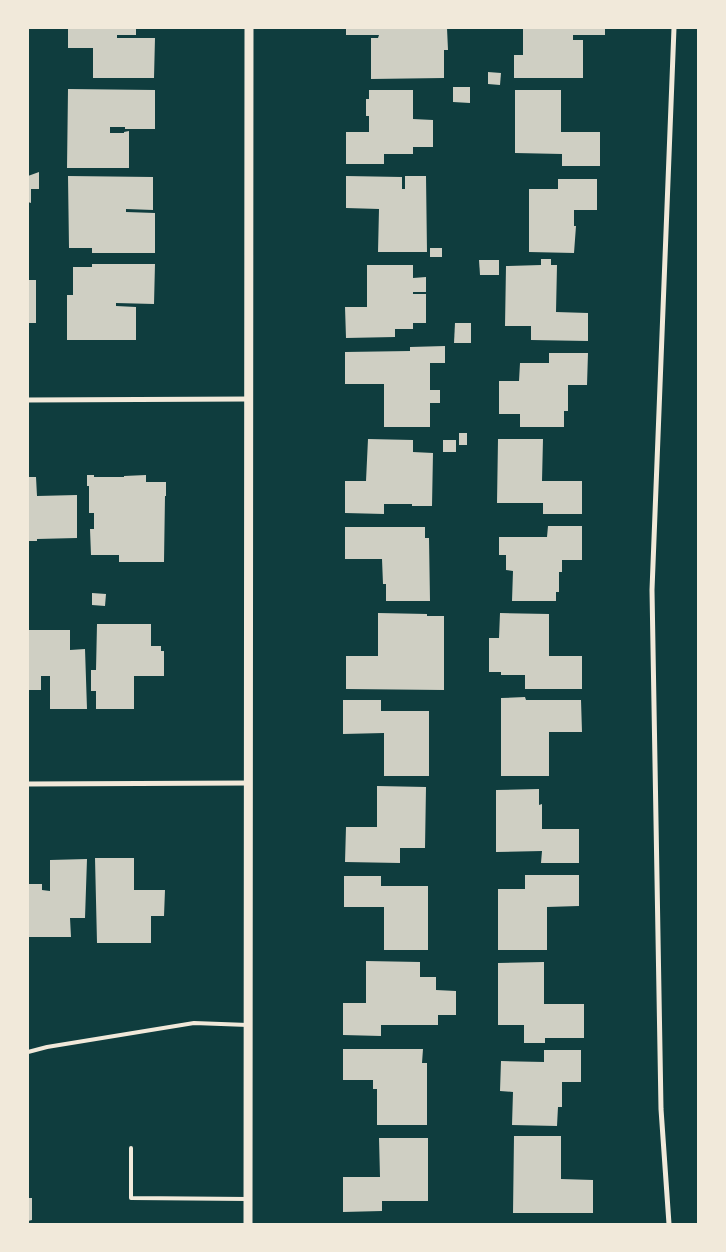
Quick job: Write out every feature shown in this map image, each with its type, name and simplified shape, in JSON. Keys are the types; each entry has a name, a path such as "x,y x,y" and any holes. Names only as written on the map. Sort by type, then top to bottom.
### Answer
{"street":[{"path":"248,1224 249,28"},
{"path":"669,1224 661,1109 652,590 674,28"},
{"path":"28,400 249,399"},
{"path":"28,784 249,784"}],"lane":[{"path":"28,1052 47,1047 194,1023 248,1025"},
{"path":"132,1148 131,1198 248,1199"}],"building":[{"path":"68,28 136,28 136,35 117,35 117,38 155,38 154,78 93,78 93,48 68,48"},
{"path":"346,28 447,28 448,50 444,50 444,78 371,79 371,38 378,38 379,35 346,35"},
{"path":"523,28 605,28 605,35 573,35 573,40 583,40 583,78 514,78 514,55 523,55"},
{"path":"488,72 501,73 500,85 488,84"},
{"path":"453,87 470,87 470,103 453,102"},
{"path":"68,89 155,90 155,129 110,127 110,133 129,131 129,168 67,168"},
{"path":"369,90 413,90 413,119 433,120 433,147 413,147 413,154 384,154 384,164 346,164 346,132 369,132 369,116 366,116 366,99 369,99"},
{"path":"515,90 561,90 561,132 600,132 600,166 562,166 562,154 515,153"},
{"path":"39,172 39,189 31,189 31,203 28,202 28,176"},
{"path":"68,176 153,177 153,210 126,209 126,212 155,213 155,253 92,253 92,248 69,248"},
{"path":"346,176 402,177 402,189 405,189 405,176 426,176 427,252 378,252 379,209 346,208"},
{"path":"558,179 597,179 597,210 574,210 574,226 576,226 574,253 529,252 529,189 558,189"},
{"path":"430,248 442,248 442,257 430,257"},
{"path":"541,259 551,259 551,265 557,265 556,312 588,313 588,341 531,340 531,326 505,326 506,266 541,265"},
{"path":"479,260 499,260 499,275 480,275"},
{"path":"92,264 155,264 154,304 116,303 116,306 136,307 136,340 67,340 67,295 73,295 73,267 92,267"},
{"path":"367,265 413,265 413,278 426,277 426,292 413,292 413,294 426,294 426,323 413,323 413,329 395,329 395,337 346,338 345,307 367,307"},
{"path":"28,280 36,280 36,323 28,323"},
{"path":"455,323 471,323 471,343 454,343"},
{"path":"445,346 445,363 430,363 430,390 440,390 440,403 430,403 430,427 384,427 384,384 345,384 345,352 410,351 410,347"},
{"path":"549,353 588,353 587,385 568,385 568,411 564,411 564,427 520,427 520,414 499,414 499,381 519,381 520,363 549,363"},
{"path":"459,433 467,433 467,445 459,445"},
{"path":"368,439 413,440 413,452 433,453 432,506 384,504 384,514 345,513 345,481 366,481"},
{"path":"498,439 543,439 542,481 582,481 582,514 543,514 543,503 497,503"},
{"path":"443,440 456,440 456,452 443,452"},
{"path":"87,475 94,475 94,477 124,477 146,475 146,482 166,482 164,562 119,562 119,555 91,555 90,529 94,529 94,513 89,513"},
{"path":"28,477 36,477 37,496 77,495 77,538 28,541"},
{"path":"548,526 582,526 582,560 562,560 562,572 559,572 559,592 556,592 556,601 512,601 513,571 506,570 506,555 499,555 499,537 547,537"},
{"path":"345,527 425,527 425,538 429,538 430,601 386,601 386,584 383,584 382,559 345,559"},
{"path":"92,593 106,594 105,606 92,605"},
{"path":"378,613 444,616 444,690 346,689 346,656 378,656"},
{"path":"500,613 549,614 549,656 582,656 582,689 525,689 525,675 501,675 501,672 489,672 489,638 499,638"},
{"path":"97,624 151,624 151,646 161,646 161,651 164,651 164,676 134,676 134,709 96,709 96,691 91,691 91,670 96,670"},
{"path":"28,630 70,630 70,650 85,649 87,709 50,709 50,676 41,676 41,690 28,690"},
{"path":"525,697 526,700 581,700 582,732 549,732 549,776 501,776 501,698"},
{"path":"343,700 381,700 381,711 429,711 429,776 384,776 384,733 343,734"},
{"path":"377,786 426,787 425,848 400,848 400,863 345,862 346,827 377,827"},
{"path":"539,789 539,805 542,804 542,829 579,829 579,863 541,863 542,851 496,852 496,790"},
{"path":"95,858 134,858 134,890 165,890 164,916 151,916 151,943 97,943"},
{"path":"87,859 85,918 70,918 71,937 28,937 28,884 42,884 42,890 50,891 50,860"},
{"path":"525,875 579,875 579,906 547,907 547,950 498,950 498,889 525,889"},
{"path":"344,876 381,876 381,886 428,886 428,950 384,950 384,907 344,907"},
{"path":"366,961 420,962 420,977 436,977 436,990 456,991 456,1015 438,1015 438,1025 381,1025 381,1036 343,1035 343,1003 366,1003"},
{"path":"544,962 544,1004 584,1004 584,1038 545,1038 545,1043 524,1043 524,1025 498,1025 498,963"},
{"path":"343,1049 423,1049 422,1063 427,1063 427,1125 377,1125 377,1089 373,1089 373,1080 343,1080"},
{"path":"544,1050 581,1050 581,1082 562,1082 562,1107 558,1107 557,1126 512,1125 513,1092 500,1091 501,1061 544,1062"},
{"path":"514,1136 561,1136 561,1179 593,1180 593,1213 513,1213"},
{"path":"379,1138 428,1138 428,1201 382,1201 382,1211 343,1212 343,1177 380,1177"},
{"path":"28,1198 32,1198 32,1220 28,1221"}]}
